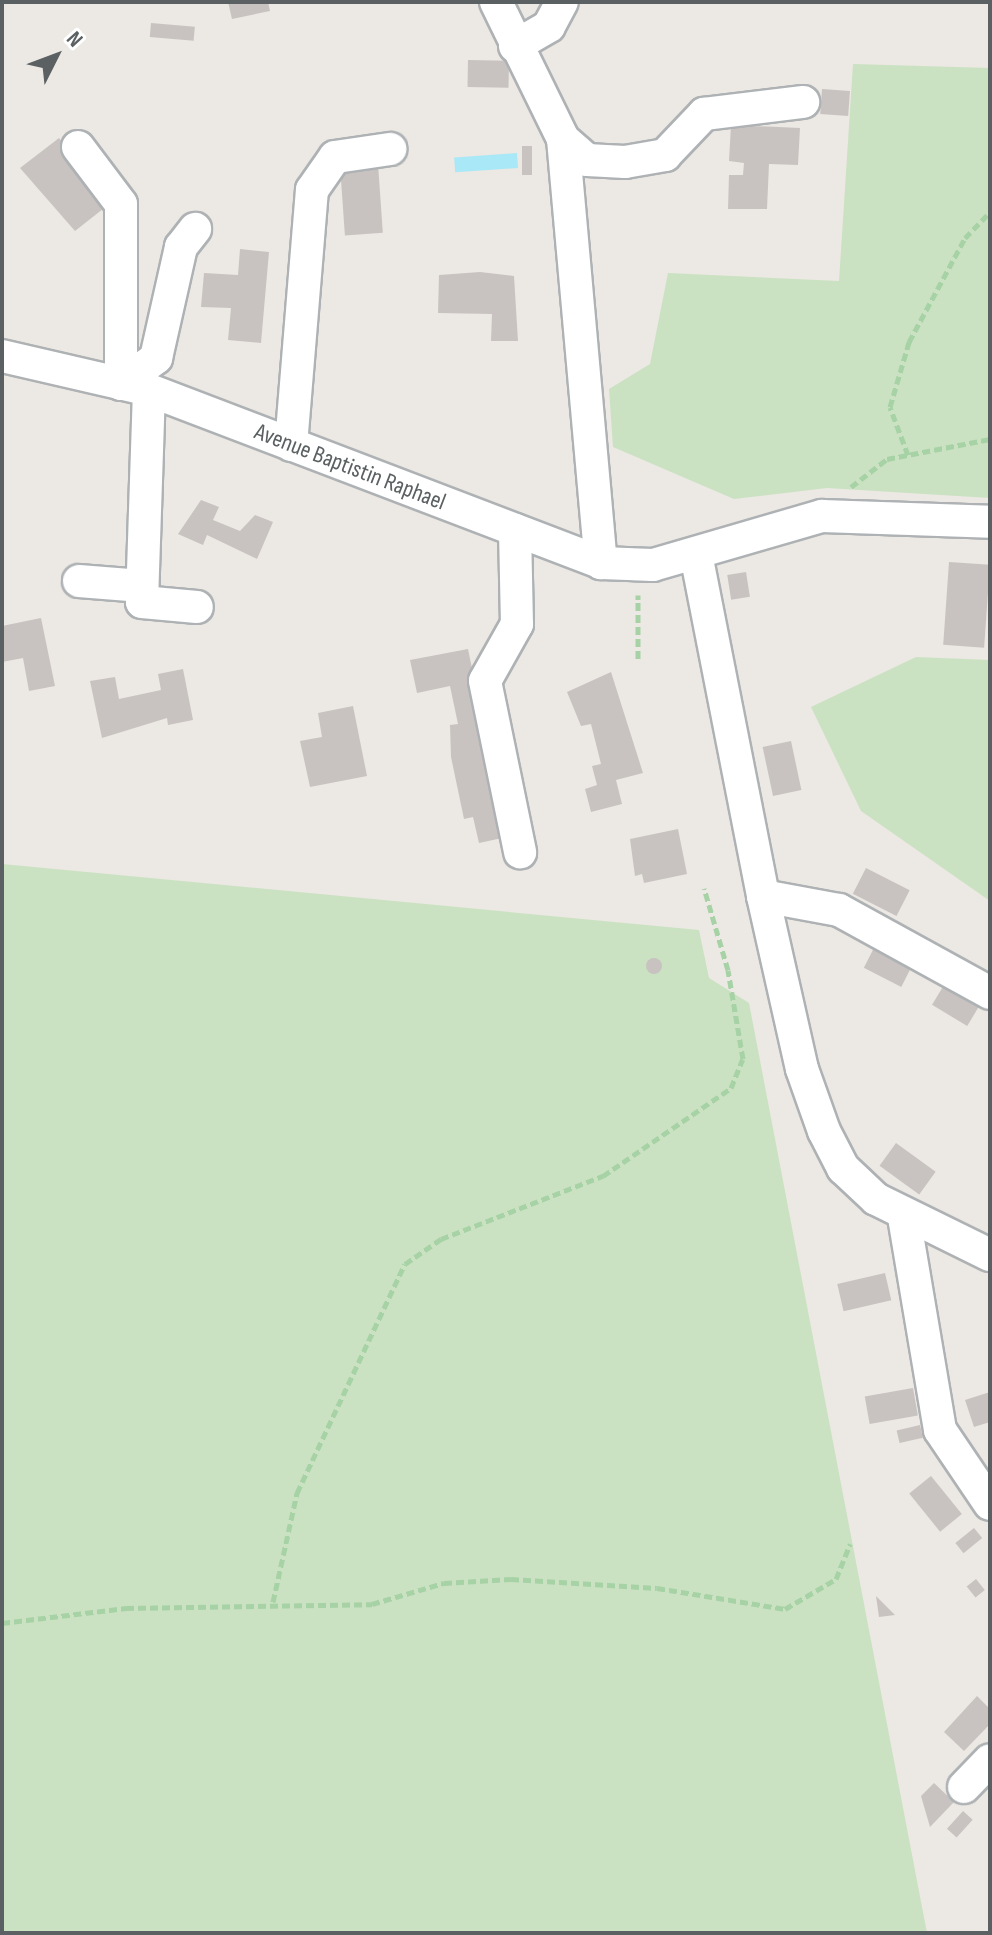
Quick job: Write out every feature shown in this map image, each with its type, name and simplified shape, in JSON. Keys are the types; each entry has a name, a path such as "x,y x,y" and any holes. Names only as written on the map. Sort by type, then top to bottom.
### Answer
{"street":[{"path":"496,2 563,139 616,565 696,554 822,516 990,522"},
{"path":"515,46 549,26 562,2"},
{"path":"563,139 587,160 625,162 665,155 704,114 803,102"},
{"path":"78,147 121,204 135,387 142,602 197,607"},
{"path":"291,445 317,175 354,150 390,149"},
{"path":"135,387 156,358 181,247 195,229"},
{"name":"Avenue Baptistin Raphael","path":"2,356 135,387 616,565"},
{"path":"515,530 517,624 485,681 520,852"},
{"path":"696,554 763,896 802,1069 824,1131 843,1168 904,1217 990,1255"},
{"path":"79,581 142,586"},
{"path":"763,896 839,910 990,993"},
{"path":"904,1217 940,1430 990,1504"},
{"path":"964,1787 990,1760"}],"path":[{"path":"908,455 890,407 909,342 965,238 990,212"},
{"path":"822,516 887,459 990,439"},
{"path":"616,565 640,603 638,659"},
{"path":"273,1602 297,1493 405,1264 441,1239 603,1176 731,1088 743,1059 728,970 704,888"},
{"path":"2,1623 273,1602 309,1609 372,1604 444,1583 511,1579 657,1588 785,1609 836,1579 850,1544"}],"green space":[{"path":"853,64 990,68 990,498 827,488 734,499 613,447 609,389 650,364 668,273 839,281"},
{"path":"916,657 990,660 990,901 861,811 811,707"},
{"path":"2,864 699,930 709,978 749,1003 927,1933 2,1933"}],"water":[{"path":"517,153 518,168 455,172 454,157"}],"building":[{"path":"228,2 268,2 270,11 232,19"},
{"path":"151,23 195,27 194,41 150,37"},
{"path":"468,60 509,61 509,88 468,87"},
{"path":"822,89 850,91 848,116 820,114"},
{"path":"731,125 800,128 798,165 769,164 767,209 728,209 729,175 743,175 744,163 729,161"},
{"path":"59,138 108,205 75,231 20,168"},
{"path":"522,146 532,146 532,175 522,175"},
{"path":"378,164 383,233 345,235 340,167"},
{"path":"240,249 269,252 261,343 228,340 231,308 201,307 204,273 238,275"},
{"path":"480,272 514,276 518,341 491,341 492,314 438,313 439,275"},
{"path":"201,500 219,507 213,520 240,531 255,515 273,522 257,559 207,535 203,545 178,534"},
{"path":"949,562 990,565 984,648 943,645"},
{"path":"746,572 750,597 731,600 727,575"},
{"path":"41,618 55,686 29,691 23,658 2,662 2,626"},
{"path":"468,649 507,837 479,843 473,817 464,819 451,757 450,725 458,724 450,686 417,693 410,660"},
{"path":"183,669 193,720 168,725 167,718 102,738 90,681 115,677 119,699 161,690 158,674"},
{"path":"611,672 643,773 616,780 622,804 591,812 585,789 597,785 592,766 601,764 591,724 581,726 567,692"},
{"path":"353,706 367,776 310,787 300,741 322,737 318,713"},
{"path":"791,741 801,790 773,796 763,747"},
{"path":"678,829 687,874 644,883 642,874 635,876 630,839"},
{"path":"866,868 910,890 896,916 853,894"},
{"path":"877,942 914,961 901,987 864,968"},
{"path":"651,958 657,958 662,966 660,972 651,974 646,969 646,963"},
{"path":"947,980 982,1001 967,1026 932,1005"},
{"path":"896,1143 936,1172 919,1194 880,1166"},
{"path":"885,1273 891,1300 844,1311 837,1284"},
{"path":"913,1388 918,1416 870,1424 865,1397"},
{"path":"990,1392 990,1422 974,1427 965,1400"},
{"path":"920,1425 923,1438 900,1443 897,1430"},
{"path":"931,1476 962,1514 940,1532 909,1494"},
{"path":"974,1528 982,1538 964,1553 955,1543"},
{"path":"976,1579 985,1590 975,1597 967,1587"},
{"path":"876,1596 895,1615 879,1617"},
{"path":"977,1696 990,1709 990,1724 964,1751 944,1732"},
{"path":"934,1783 954,1802 930,1827 921,1796"},
{"path":"963,1811 973,1820 957,1838 947,1829"}]}
